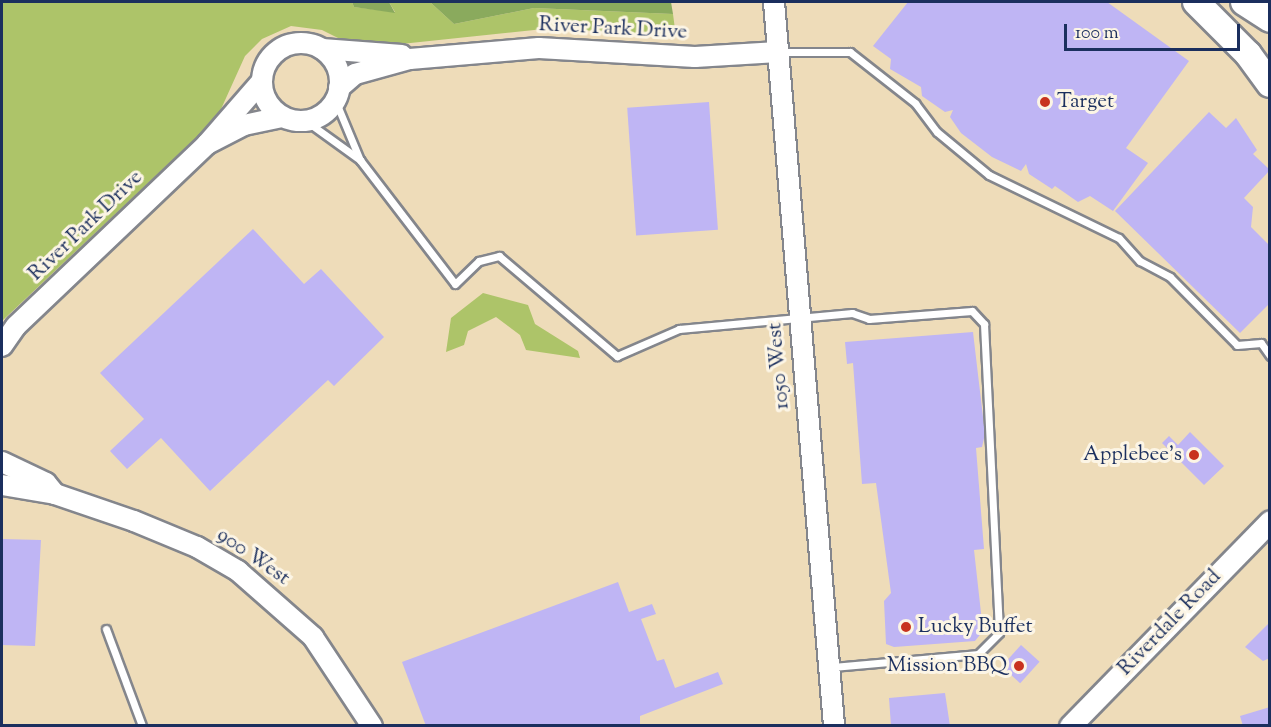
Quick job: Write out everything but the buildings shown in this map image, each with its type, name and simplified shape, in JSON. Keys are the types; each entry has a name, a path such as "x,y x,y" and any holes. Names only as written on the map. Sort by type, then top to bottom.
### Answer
{"highway":[{"path":"1196,2 1248,54 1269,84"},
{"path":"1244,2 1269,19"}],"main road":[{"name":"Riverdale Road","path":"1070,726 1269,521"}],"street":[{"name":"1050 West","path":"774,2 834,726"},
{"path":"299,43 322,50 336,66 337,94 323,114 306,121 282,117 267,102 261,82 277,51 299,43"},
{"name":"River Park Drive","path":"337,94 356,74 410,59 569,47 695,57 778,52"},
{"name":"River Park Drive","path":"322,50 398,53 410,59"},
{"name":"River Park Drive","path":"2,346 16,326 207,144 261,82"},
{"name":"River Park Drive","path":"207,144 244,125 282,117"},
{"name":"900 West","path":"2,462 46,483 55,494"},
{"name":"900 West","path":"2,484 55,494 165,532 238,571 313,637 372,726"}],"lane":[{"path":"778,52 850,52 915,103 937,132 989,175 1119,238 1140,261 1170,277 1237,345 1261,343 1269,356"},
{"path":"337,94 360,160"},
{"path":"306,121 360,160 455,284 479,261 499,256 617,356 679,329 800,318 972,311 984,324 999,633 978,654 829,667"},
{"path":"106,629 139,724"}],"green space":[{"path":"2,2 352,2 354,7 395,12 389,2 430,2 454,24 534,8 673,14 676,37 553,28 382,46 350,44 322,30 291,26 262,39 245,56 217,118 2,321"},
{"path":"352,2 389,2 395,13 354,7"},
{"path":"430,2 671,2 673,14 534,8 454,24"},
{"path":"483,293 528,305 535,324 578,351 580,358 526,350 520,335 496,317 468,331 464,345 446,352 451,318"}],"place":[{"name":"Target","path":"1045,102"},
{"name":"Applebee's","path":"1194,455"},
{"name":"Lucky Buffet","path":"906,627"},
{"name":"Mission BBQ","path":"1019,666"}]}
